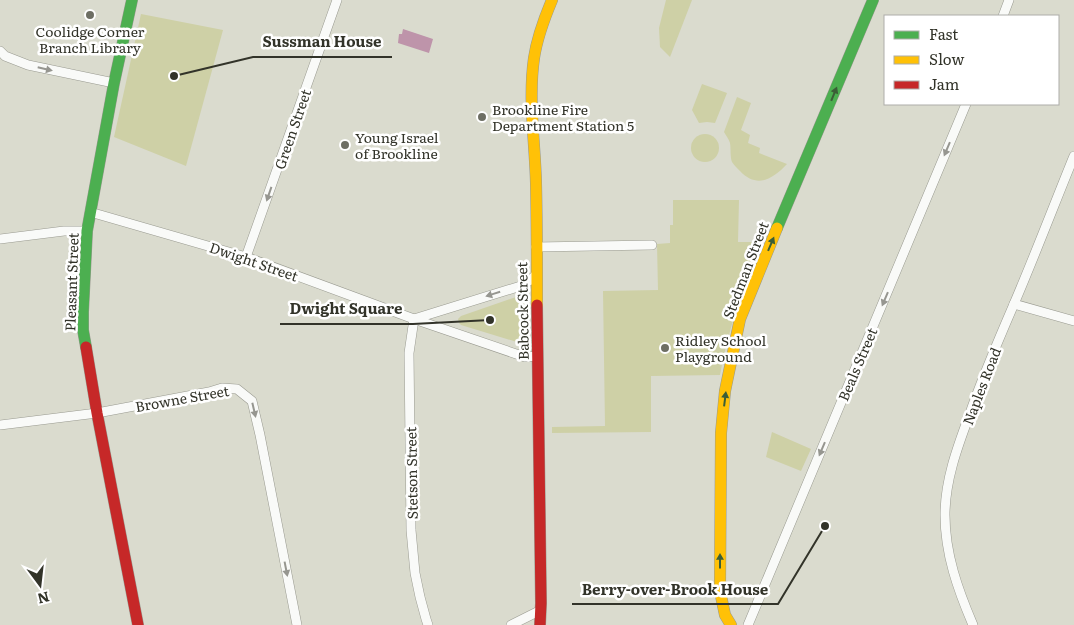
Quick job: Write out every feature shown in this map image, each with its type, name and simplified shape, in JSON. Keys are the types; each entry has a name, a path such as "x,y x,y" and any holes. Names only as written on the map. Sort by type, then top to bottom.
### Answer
{"street":[{"name":"Pleasant Street","path":"132,0 114,83 90,212 83,330 96,413 138,625"},
{"name":"Green Street","path":"246,257 337,0"},
{"name":"Babcock Street","path":"540,625 537,274 535,166 531,123 534,60 541,27 552,0"},
{"name":"Stedman Street","path":"731,625 725,615 720,591 721,433 726,391 738,327 770,245 873,0"},
{"path":"1003,15 1010,0"},
{"path":"0,52 5,56 28,65 114,83"},
{"name":"Beals Street","path":"748,625 966,105"},
{"name":"Naples Road","path":"973,625 950,560 945,514 948,488 958,445 984,375 1074,156"},
{"name":"Dwight Street","path":"90,212 246,257 414,319 525,357 538,356"},
{"path":"0,240 64,231 88,231"},
{"path":"536,247 652,245"},
{"path":"414,319 524,285 537,274"},
{"path":"1014,304 1074,321"},
{"name":"Stetson Street","path":"414,319 409,353 411,530 415,572 428,625"},
{"name":"Browne Street","path":"0,425 96,413 222,388 238,389 252,401 297,625"},
{"path":"511,625 541,610"}],"green space":[{"path":"666,0 692,0 670,57 660,47 659,28"},
{"path":"141,14 223,30 186,166 114,137"},
{"path":"702,84 727,93 715,123 699,123 692,110"},
{"path":"737,97 751,103 741,130 750,135 748,143 760,148 759,153 787,164 776,174 765,180 753,180 739,170 732,162 730,143 724,132"},
{"path":"705,134 715,138 719,148 715,158 705,162 695,158 691,148 695,138"},
{"name":"Ridley School Playground","path":"673,200 739,200 738,242 762,242 737,307 720,375 651,376 651,432 552,433 552,427 605,426 603,291 658,290 657,244 670,243 670,225 673,225"},
{"path":"519,296 522,298 522,338 520,341 517,342 459,323 458,319 461,316"},
{"path":"772,432 811,449 801,471 766,457"}],"shaded area":[{"path":"403,29 433,39 429,53 398,43 399,34 402,34"}],"traffic: fast":[{"path":"86,347 83,330 83,312 87,231 114,83 132,0"},
{"path":"777,228 873,0"}],"traffic: slow":[{"path":"537,305 532,74 537,43 552,0"},
{"path":"731,625 725,615 720,591 721,433 725,391 740,319 777,228"}],"traffic: jam":[{"path":"537,305 540,625"},
{"path":"86,347 138,625"}],"place":[{"name":"Coolidge Corner Branch Library","path":"90,15"},
{"name":"Sussman House","path":"174,76"},
{"name":"Brookline Fire Department Station 5","path":"482,117"},
{"name":"Young Israel of Brookline","path":"345,145"},
{"name":"Dwight Square","path":"490,320"},
{"name":"Ridley School Playground","path":"665,348"},
{"name":"Berry-over-Brook House","path":"825,526"}]}
